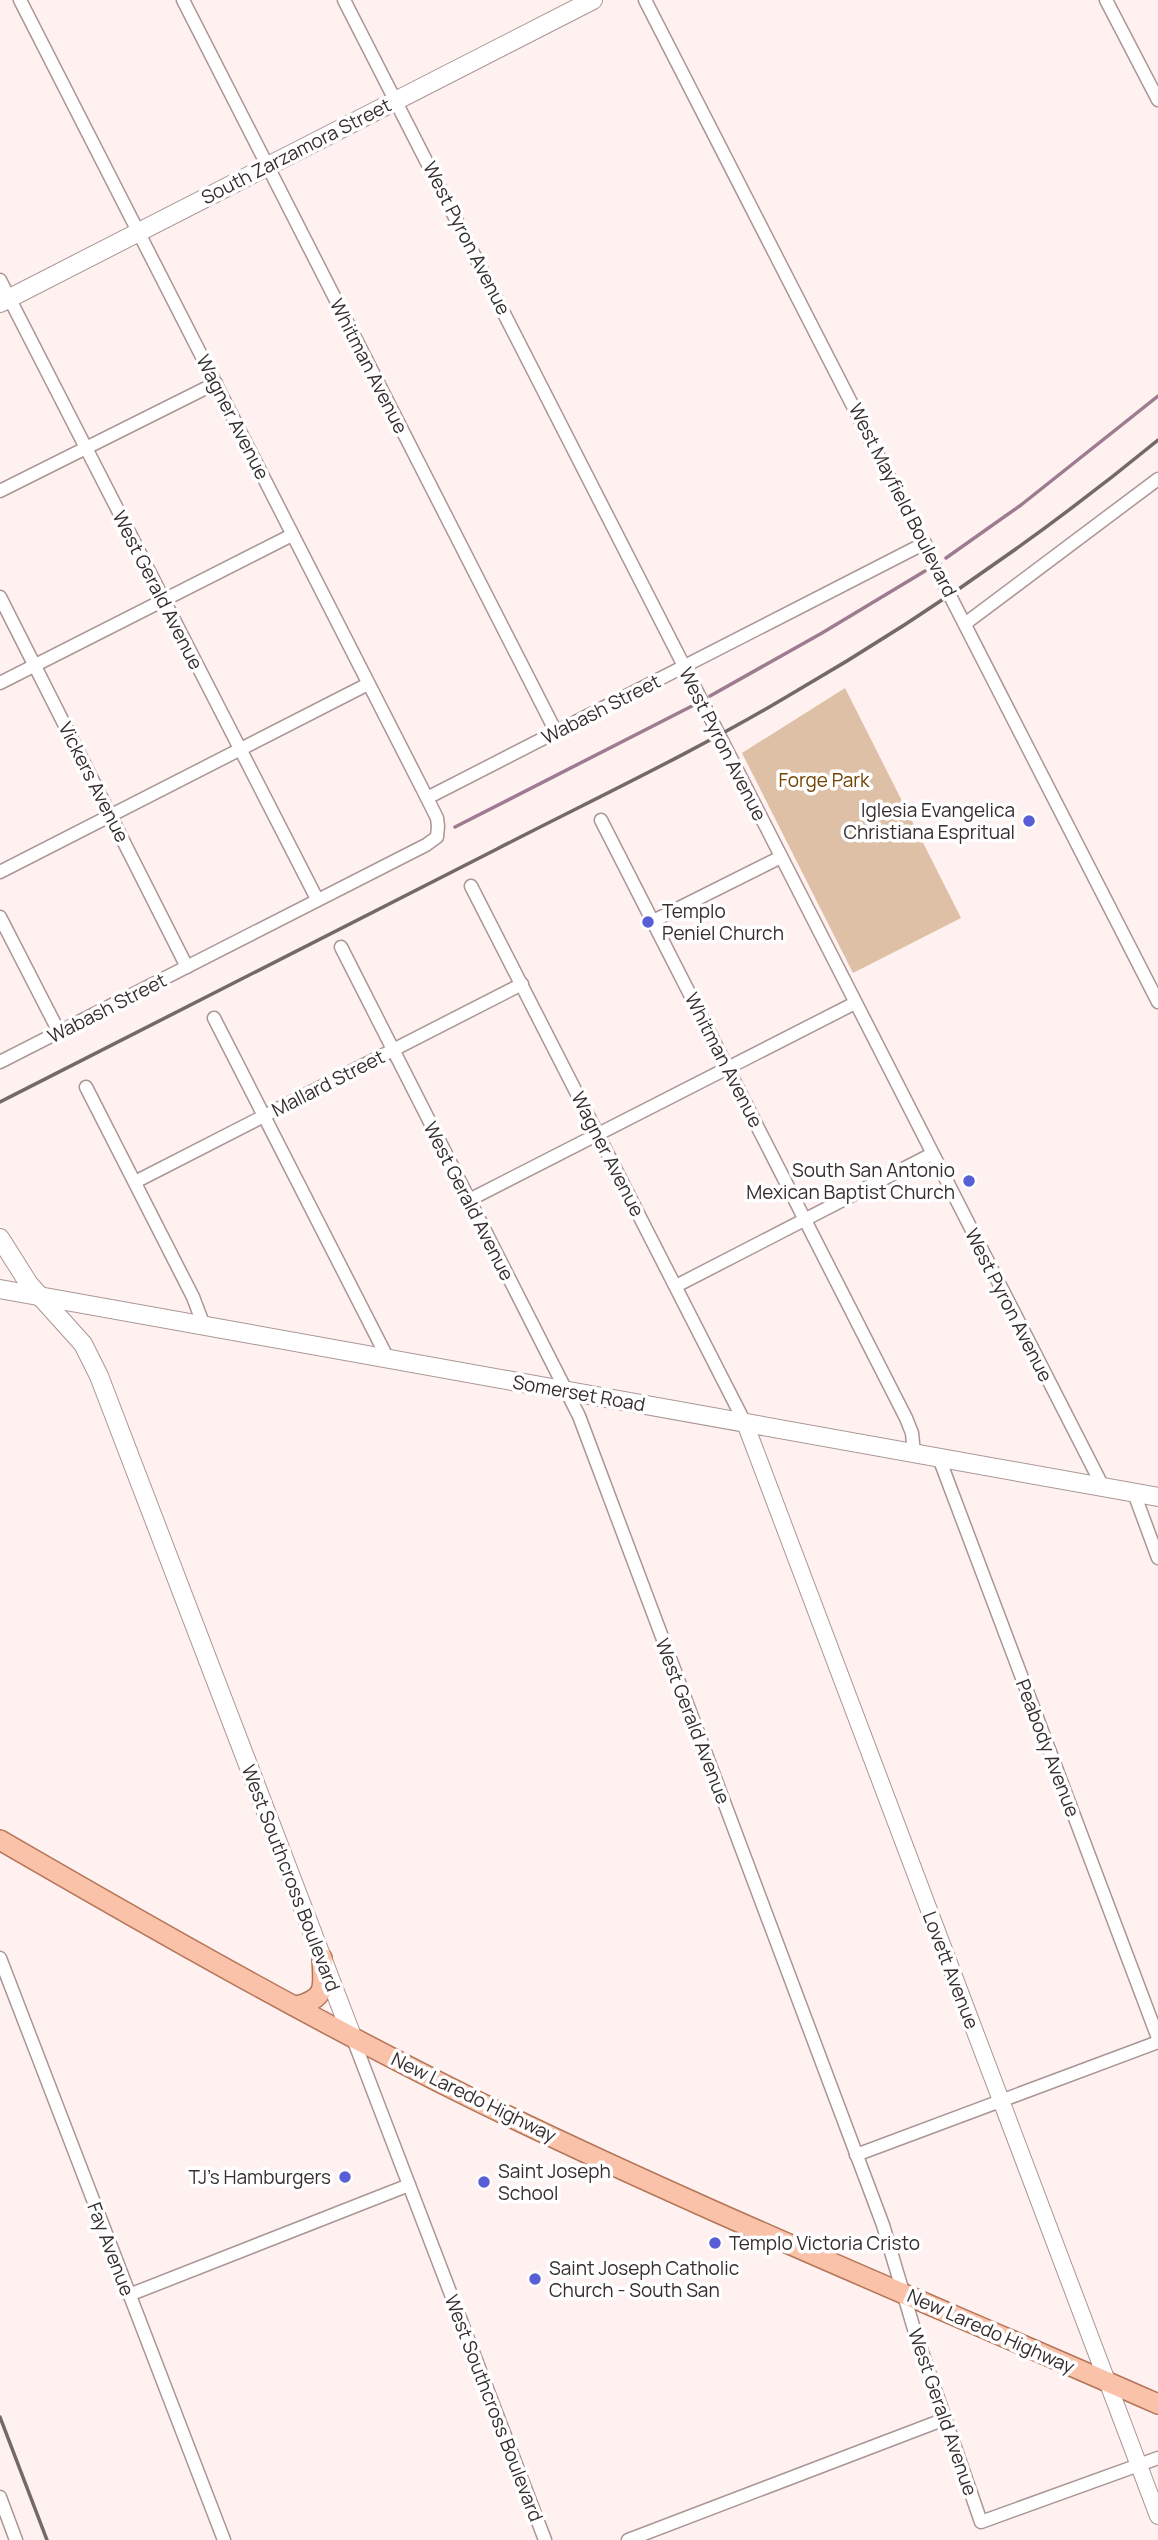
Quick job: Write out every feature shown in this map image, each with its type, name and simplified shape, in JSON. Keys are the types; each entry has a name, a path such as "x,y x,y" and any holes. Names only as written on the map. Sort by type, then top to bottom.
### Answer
{"main road":[{"name":"South Zarzamora Street","path":"5,301 593,0"},
{"name":"West Southcross Boulevard","path":"0,1238 21,1274 73,1331 99,1376 352,2036"},
{"name":"Somerset Road","path":"0,1289 1158,1497"},
{"name":"New Laredo Highway","path":"0,1840 144,1923 479,2102 619,2168 1158,2404"},
{"path":"297,2006 316,2000 321,1994 322,1958"}],"street":[{"name":"Wagner Avenue","path":"20,0 427,798 436,818 437,837"},
{"name":"Whitman Avenue","path":"183,0 556,732"},
{"name":"West Pyron Avenue","path":"344,0 1103,1487"},
{"name":"West Mayfield Boulevard","path":"645,0 1158,1002"},
{"path":"1106,0 1158,100"},
{"name":"West Gerald Avenue","path":"0,279 5,301 85,447 317,899"},
{"path":"0,491 216,383"},
{"path":"966,623 1158,479"},
{"path":"0,683 292,534"},
{"name":"Wabash Street","path":"427,798 925,544"},
{"name":"Vickers Avenue","path":"0,597 187,967"},
{"path":"0,872 368,684"},
{"name":"Whitman Avenue","path":"601,820 906,1418 912,1433 915,1454"},
{"name":"Wabash Street","path":"0,1062 437,837"},
{"path":"653,921 780,857"},
{"name":"Wagner Avenue","path":"471,886 745,1423"},
{"path":"0,917 59,1032"},
{"name":"West Gerald Avenue","path":"341,947 579,1416 883,2225 981,2522 1139,2466"},
{"name":"Mallard Street","path":"135,1182 522,984"},
{"path":"469,1200 855,1003"},
{"path":"214,1018 388,1359"},
{"path":"86,1087 193,1297 204,1326"},
{"path":"676,1286 932,1154"},
{"name":"Lovett Avenue","path":"745,1423 1158,2516"},
{"name":"Peabody Avenue","path":"939,1458 1158,2040"},
{"path":"1134,1493 1158,1558"},
{"name":"Fay Avenue","path":"0,1958 223,2540"},
{"name":"West Southcross Boulevard","path":"352,2036 545,2540"},
{"path":"856,2155 1158,2040"},
{"path":"129,2295 409,2185"},
{"path":"628,2540 945,2419"},
{"path":"1139,2466 1158,2458"},
{"path":"0,2497 16,2540"}],"green space":[{"name":"Forge Park","path":"845,688 961,918 853,973 742,753"}],"waterway":[{"path":"946,558 1021,505 1158,396"},
{"path":"710,696 925,571"},
{"path":"455,827 694,705"}],"railway":[{"path":"0,1102 644,775 752,717 884,638 978,576 1070,510 1158,440"},
{"path":"0,2417 47,2540"}],"place":[{"name":"Iglesia Evangelica Christiana Espritual","path":"1029,821"},
{"name":"Templo Peniel Church","path":"648,922"},
{"name":"South San Antonio Mexican Baptist Church","path":"969,1181"},
{"name":"TJ's Hamburgers","path":"345,2177"},
{"name":"Saint Joseph School","path":"484,2182"},
{"name":"Templo Victoria Cristo","path":"715,2243"},
{"name":"Saint Joseph Catholic Church - South San","path":"535,2279"}]}
